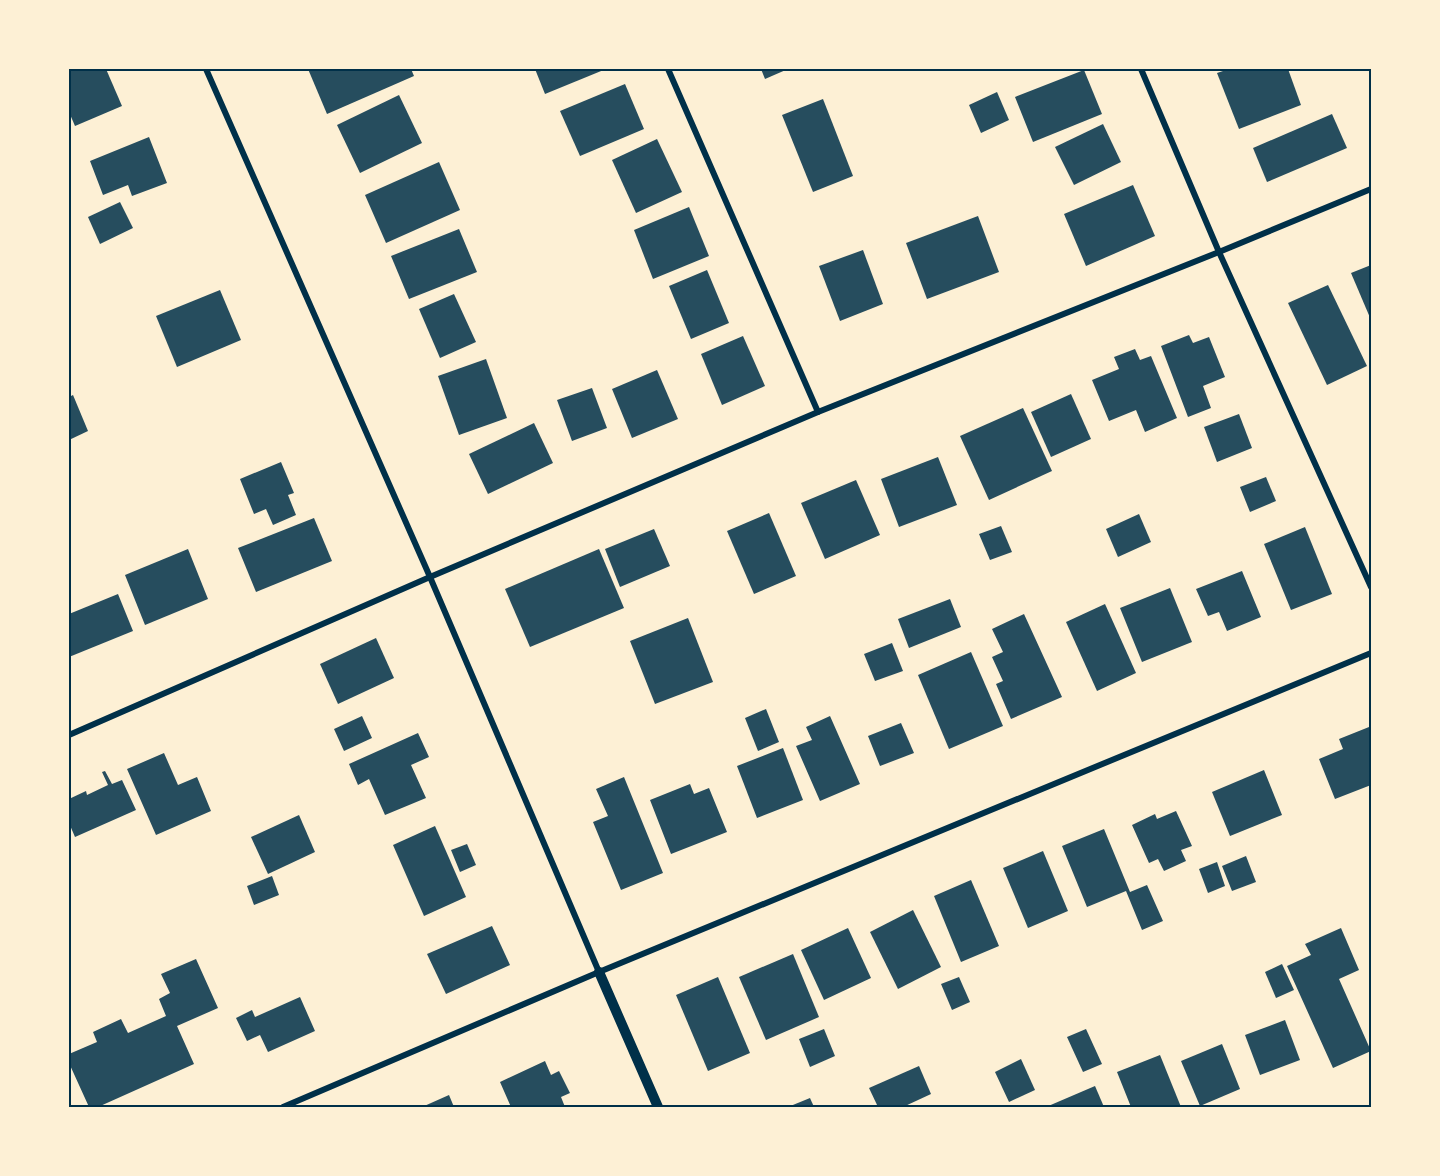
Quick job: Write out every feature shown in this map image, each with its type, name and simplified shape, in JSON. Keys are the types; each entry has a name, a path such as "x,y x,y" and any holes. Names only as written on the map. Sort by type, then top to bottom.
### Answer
{"street":[{"path":"206,69 430,577 658,1107"},
{"path":"668,69 818,412"},
{"path":"1141,69 1219,252 1371,587"},
{"path":"69,735 430,577 818,412 1371,189"},
{"path":"283,1107 599,972 1371,653"}],"building":[{"path":"69,69 106,69 122,106 75,126 69,112"},
{"path":"308,69 411,69 414,76 327,114"},
{"path":"535,69 606,69 545,94"},
{"path":"761,69 788,69 765,79"},
{"path":"1229,69 1288,69 1301,105 1239,129 1217,73"},
{"path":"1084,70 1102,114 1033,142 1015,97"},
{"path":"625,84 644,129 580,156 560,111"},
{"path":"997,92 1009,120 981,133 969,105"},
{"path":"399,95 422,143 360,173 337,125"},
{"path":"823,99 853,176 813,192 782,115"},
{"path":"1332,114 1347,148 1267,182 1253,148"},
{"path":"1103,124 1121,162 1074,185 1055,147"},
{"path":"149,137 167,183 132,196 128,185 103,195 90,161"},
{"path":"657,139 682,192 636,213 612,160"},
{"path":"439,162 460,210 386,243 365,195"},
{"path":"1133,185 1155,236 1086,266 1064,214"},
{"path":"120,202 133,228 100,244 88,217"},
{"path":"689,207 709,256 653,279 634,230"},
{"path":"978,216 999,272 927,299 906,243"},
{"path":"459,229 477,272 409,299 391,256"},
{"path":"863,250 883,304 840,321 819,266"},
{"path":"1371,265 1371,320 1351,273"},
{"path":"707,270 729,323 691,339 669,286"},
{"path":"1328,285 1367,366 1327,385 1288,303"},
{"path":"220,290 241,340 177,367 156,316"},
{"path":"454,294 476,342 440,358 419,309"},
{"path":"1189,335 1193,343 1209,337 1225,377 1203,386 1211,408 1188,417 1161,346"},
{"path":"743,336 765,386 722,405 701,354"},
{"path":"1135,349 1140,360 1151,356 1177,418 1145,432 1136,410 1109,421 1092,380 1119,369 1114,357"},
{"path":"486,359 507,418 459,435 438,376"},
{"path":"657,370 678,419 632,438 612,389"},
{"path":"592,388 607,428 572,441 557,400"},
{"path":"1071,394 1091,439 1051,457 1031,412"},
{"path":"73,395 88,431 69,440 69,397"},
{"path":"1023,408 1052,471 989,500 960,436"},
{"path":"1239,414 1252,448 1217,462 1204,427"},
{"path":"534,423 553,463 488,494 469,454"},
{"path":"938,457 957,505 899,527 881,479"},
{"path":"281,462 294,493 288,495 296,515 273,525 266,509 254,514 240,479"},
{"path":"1266,477 1276,501 1250,512 1240,487"},
{"path":"856,480 880,535 825,559 801,503"},
{"path":"769,513 796,576 754,594 727,531"},
{"path":"1139,514 1151,542 1118,557 1106,529"},
{"path":"314,518 332,561 256,592 238,548"},
{"path":"1001,526 1012,552 990,560 979,534"},
{"path":"1305,527 1332,594 1291,610 1264,544"},
{"path":"654,529 670,566 620,587 605,549"},
{"path":"188,549 208,599 145,625 125,575"},
{"path":"599,549 624,608 530,647 505,589"},
{"path":"1242,571 1261,617 1227,631 1219,612 1208,616 1196,589"},
{"path":"1170,588 1192,642 1142,662 1120,608"},
{"path":"118,594 133,631 69,657 69,614"},
{"path":"950,599 961,627 909,648 898,619"},
{"path":"1105,604 1136,673 1097,691 1066,622"},
{"path":"1024,614 1062,697 1011,719 996,684 1003,681 992,657 1003,652 992,629"},
{"path":"688,618 713,682 655,704 630,641"},
{"path":"376,638 394,678 338,704 320,664"},
{"path":"892,643 903,671 875,681 864,654"},
{"path":"971,652 1003,726 949,749 918,675"},
{"path":"766,709 779,742 758,751 745,718"},
{"path":"362,716 372,738 344,751 334,729"},
{"path":"830,716 860,784 820,801 796,746 812,740 806,727"},
{"path":"901,723 914,753 880,766 868,736"},
{"path":"1369,727 1371,785 1335,799 1319,759 1343,749 1339,739"},
{"path":"418,733 429,757 411,765 426,798 385,815 369,779 358,785 349,764"},
{"path":"783,748 803,800 757,818 737,766"},
{"path":"164,753 178,785 197,777 211,811 156,835 127,769"},
{"path":"1264,770 1282,815 1230,836 1212,792"},
{"path":"105,771 112,784 122,780 136,810 75,837 69,823 69,799 86,791 87,795 108,785 102,772"},
{"path":"624,777 663,873 621,890 593,822 608,816 596,789"},
{"path":"690,784 694,794 709,788 727,832 671,854 650,800"},
{"path":"1176,811 1192,846 1181,850 1186,861 1164,871 1158,859 1149,863 1132,825 1155,814 1157,819"},
{"path":"299,815 315,852 268,874 251,837"},
{"path":"435,826 466,897 424,916 393,845"},
{"path":"1104,829 1130,892 1147,885 1163,921 1142,930 1126,891 1087,907 1062,846"},
{"path":"467,844 476,865 460,872 451,850"},
{"path":"1043,851 1068,911 1028,928 1003,868"},
{"path":"1246,856 1256,882 1232,891 1222,866"},
{"path":"1217,862 1225,886 1208,893 1199,869"},
{"path":"272,876 279,895 254,905 247,886"},
{"path":"971,880 999,946 961,962 934,896"},
{"path":"913,910 941,967 898,989 870,932"},
{"path":"492,926 510,965 446,994 427,954"},
{"path":"848,928 871,978 824,1000 801,950"},
{"path":"1341,928 1359,970 1339,979 1371,1051 1333,1068 1287,966 1311,955 1305,944"},
{"path":"793,954 819,1017 766,1040 739,977"},
{"path":"196,959 218,1008 177,1026 194,1064 98,1107 89,1107 69,1063 69,1054 97,1042 93,1032 121,1019 128,1033 166,1016 159,999 170,993 161,974"},
{"path":"1282,964 1294,990 1276,998 1265,972"},
{"path":"718,977 750,1053 708,1071 676,995"},
{"path":"959,977 970,1002 952,1010 941,984"},
{"path":"300,997 315,1031 268,1052 260,1035 247,1041 236,1018 252,1010 255,1017"},
{"path":"1285,1020 1300,1060 1260,1075 1245,1035"},
{"path":"824,1029 835,1056 810,1067 799,1039"},
{"path":"1086,1029 1102,1064 1083,1072 1067,1037"},
{"path":"1222,1044 1240,1089 1200,1106 1181,1061"},
{"path":"1160,1055 1181,1107 1131,1107 1117,1072"},
{"path":"1021,1059 1035,1090 1009,1102 995,1072"},
{"path":"545,1061 551,1075 559,1071 570,1093 561,1097 565,1107 511,1107 500,1082"},
{"path":"919,1066 931,1094 903,1107 878,1107 869,1088"},
{"path":"1095,1086 1104,1107 1046,1107"},
{"path":"449,1095 454,1107 422,1107"},
{"path":"810,1098 814,1107 788,1107"}]}
